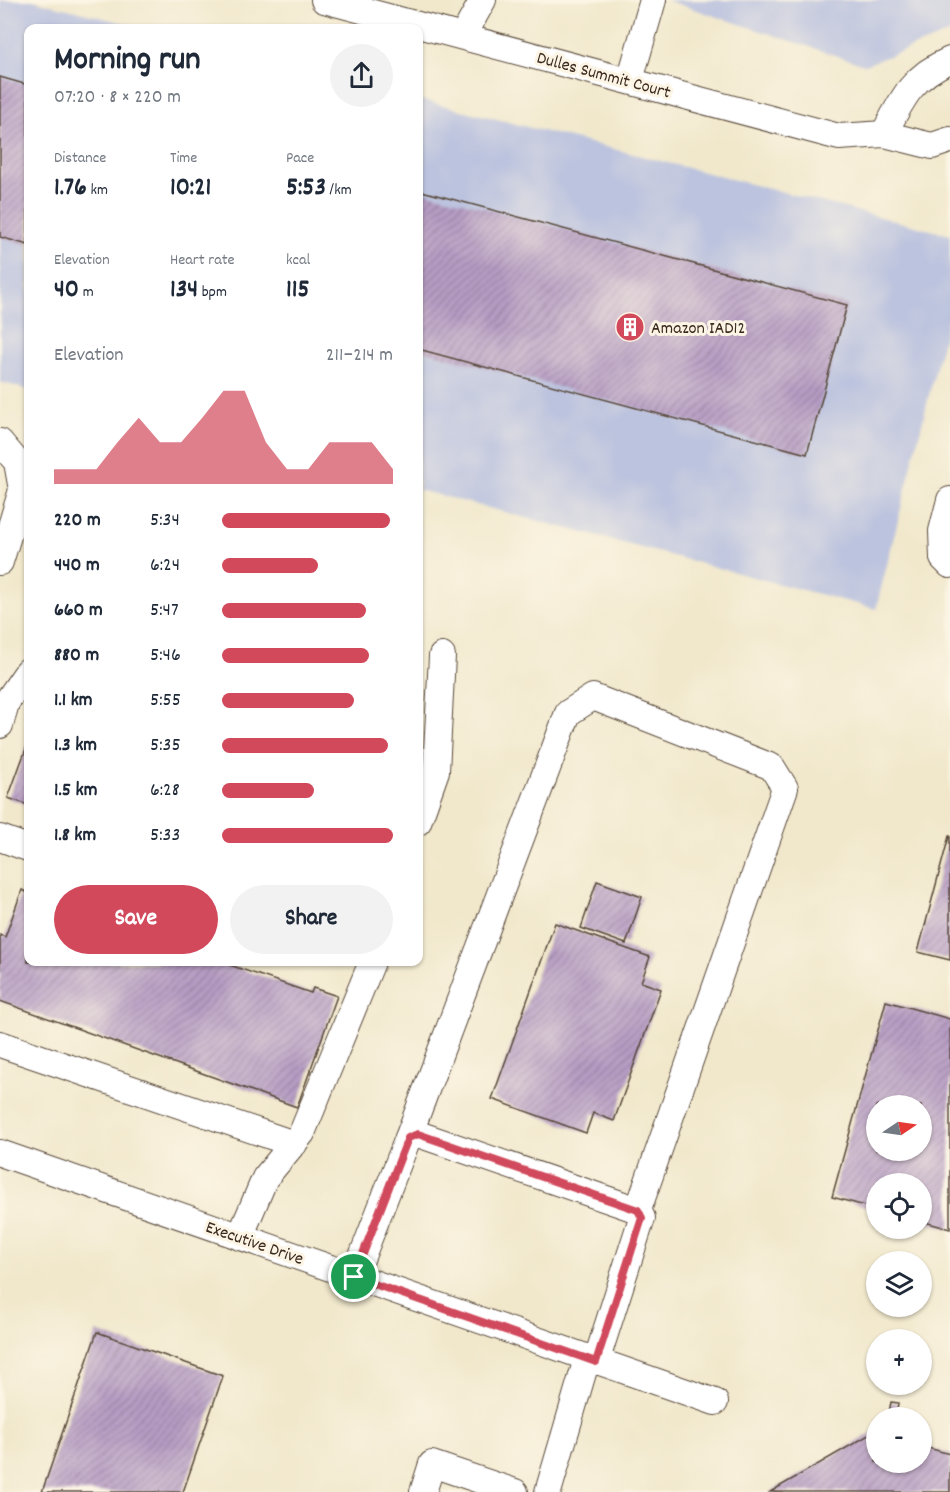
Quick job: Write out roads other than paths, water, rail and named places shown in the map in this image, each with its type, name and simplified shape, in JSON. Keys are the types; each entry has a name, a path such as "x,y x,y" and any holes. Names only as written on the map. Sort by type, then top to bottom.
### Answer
{"street":[{"name":"Dulles Summit Court","path":"324,0 417,24"},
{"path":"463,36 483,0"},
{"path":"630,80 653,0"},
{"name":"Dulles Summit Court","path":"423,26 839,137 884,134 932,146 950,140"},
{"path":"884,134 908,88 935,66 950,60"},
{"path":"0,442 17,462 22,490 0,562"},
{"path":"950,500 942,531 943,558 950,565"},
{"path":"423,791 442,656"},
{"path":"0,725 6,703 24,678"},
{"path":"354,1277 568,713 593,697 772,767 785,788 638,1210"},
{"path":"0,838 24,847"},
{"path":"240,1237 265,1178 294,1144 307,1123 366,966"},
{"path":"0,1044 294,1144"},
{"path":"408,1138 418,1134 638,1210 642,1218 548,1492"},
{"name":"Executive Drive","path":"0,1153 715,1402"},
{"path":"423,1492 432,1464 515,1492"}],"place":[{"name":"Amazon IAD12","path":"630,327"}]}
